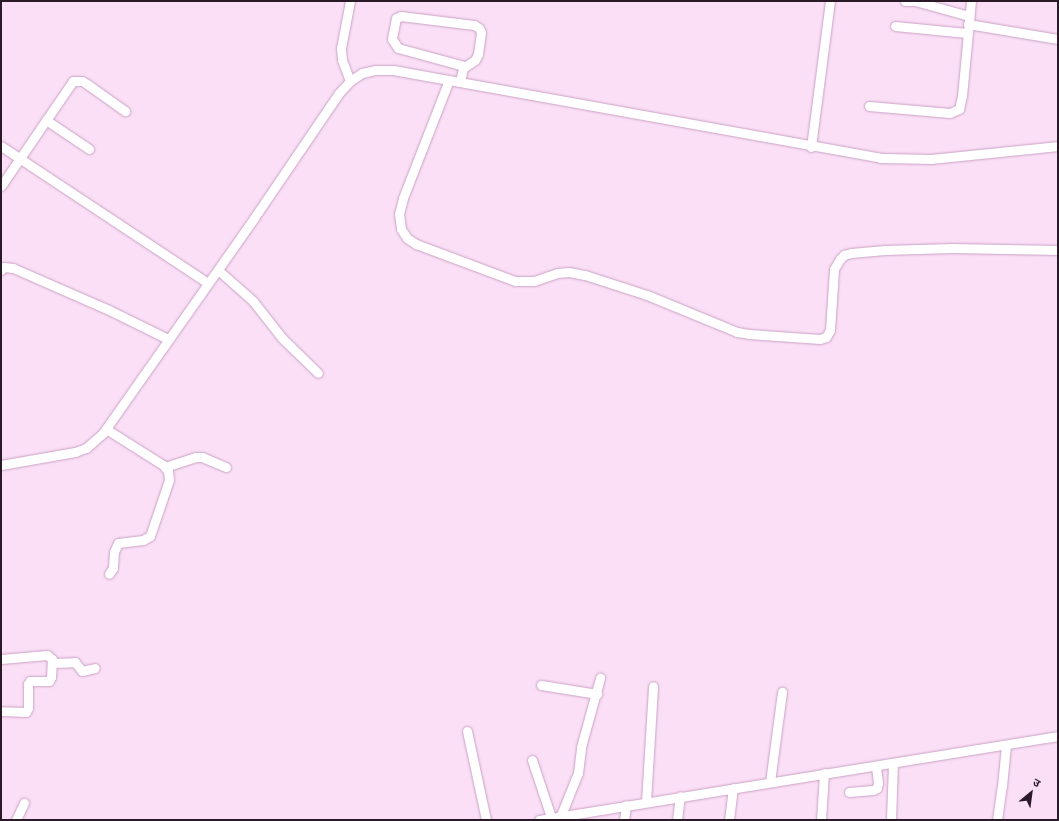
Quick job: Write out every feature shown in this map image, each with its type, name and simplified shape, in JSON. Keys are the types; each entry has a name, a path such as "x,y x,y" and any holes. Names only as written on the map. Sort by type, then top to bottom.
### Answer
{"street":[{"path":"350,1 341,48 342,60 350,81"},
{"path":"811,147 830,1"},
{"path":"905,1 912,1"},
{"path":"915,1 968,20 1058,39"},
{"path":"869,106 950,113 955,112 958,109 962,96 971,1"},
{"path":"460,82 464,66 477,58 482,32 479,28 474,25 401,16 396,18 392,39 398,48 464,66"},
{"path":"895,26 967,34"},
{"path":"1,465 74,452 86,448 96,441 218,270 339,93 350,81 362,73 375,70 393,70 811,147 858,155 902,160 931,159 1058,146"},
{"path":"1,186 69,85 76,80 87,84 125,111"},
{"path":"448,80 403,198 399,214 401,229 407,238 416,244 515,281 534,281 557,273 569,272 584,275 647,295 737,332 820,339 826,336 830,330 834,269 844,255 851,253 900,250 1005,248 1058,250"},
{"path":"46,120 89,149"},
{"path":"1,146 208,283"},
{"path":"1,270 4,267 13,268 88,300 168,339"},
{"path":"218,270 253,301 282,338 318,373"},
{"path":"106,429 166,467 169,480 152,533 147,539 118,543 114,552 113,568 109,574"},
{"path":"166,467 195,457 202,457 226,467"},
{"path":"1,659 47,655 51,657 52,663 51,677 49,681 30,681 28,684 28,708 26,712 1,711"},
{"path":"52,663 75,662 82,671 95,668"},
{"path":"562,815 576,779 582,747 600,678"},
{"path":"541,685 597,694"},
{"path":"646,802 653,686"},
{"path":"770,782 782,692"},
{"path":"467,731 486,820"},
{"path":"539,820 562,815 625,814 646,802 770,782 823,781 877,773 1006,745 1058,736"},
{"path":"997,820 1006,745"},
{"path":"532,760 551,817"},
{"path":"891,820 893,770"},
{"path":"849,792 874,790 878,786 877,773"},
{"path":"821,820 823,781"},
{"path":"729,820 733,788"},
{"path":"677,820 680,796"},
{"path":"16,820 24,803"}]}
